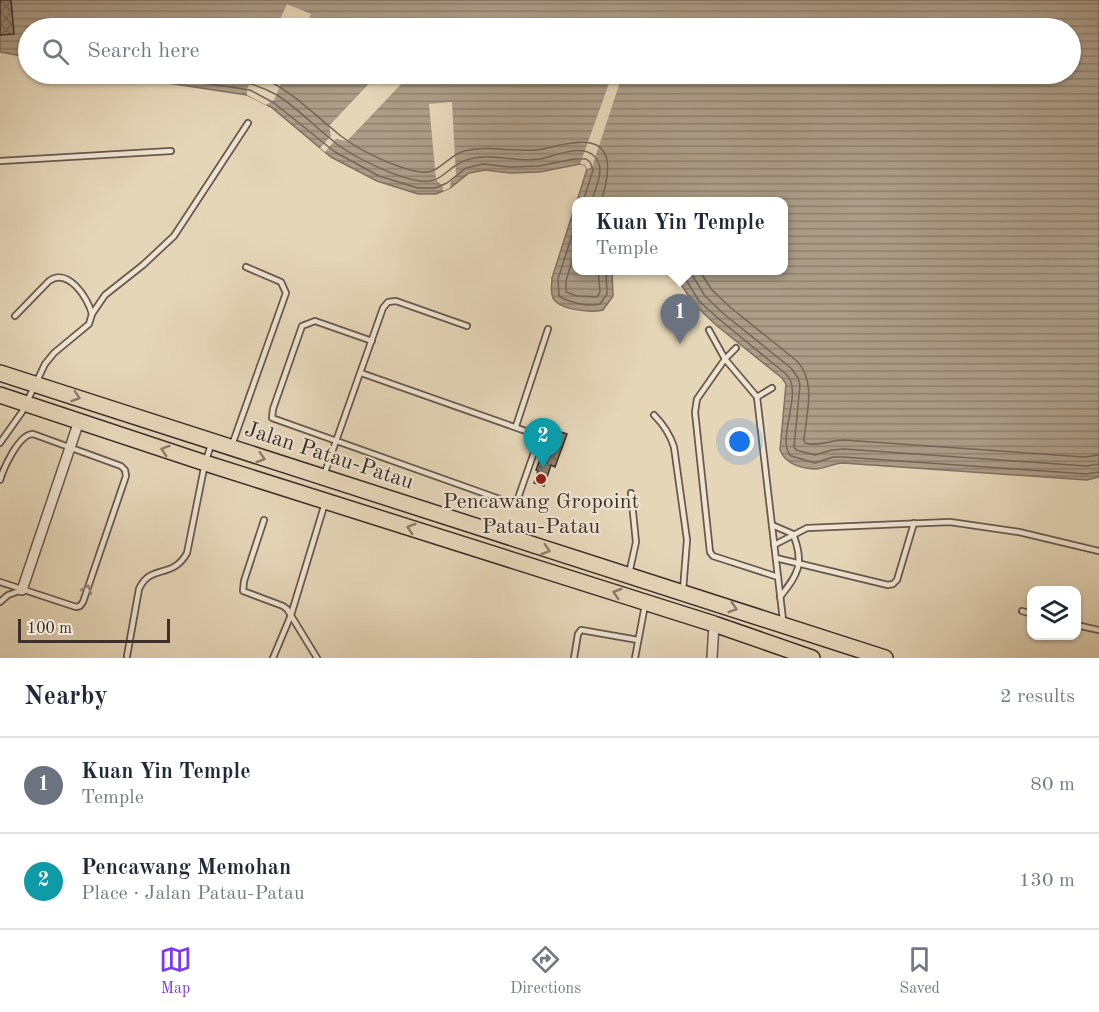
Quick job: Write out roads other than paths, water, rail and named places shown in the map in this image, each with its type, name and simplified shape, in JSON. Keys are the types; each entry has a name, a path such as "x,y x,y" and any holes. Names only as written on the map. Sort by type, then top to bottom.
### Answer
{"main road":[{"name":"Jalan Patau-Patau","path":"0,372 885,658"},
{"name":"Jalan Patau-Patau","path":"0,395 205,463 714,624 812,658"}],"street":[{"path":"22,590 79,421"},
{"path":"712,658 714,624"}],"lane":[{"path":"0,443 2,435 26,404 45,364 54,353 89,324 92,314 105,296 144,265 174,236 248,123"},
{"path":"0,161 171,151"},
{"path":"231,448 285,293 281,282 246,267"},
{"path":"15,316 49,281 61,276 84,295 92,314"},
{"path":"323,478 383,308 388,302 396,302 467,326"},
{"path":"361,373 537,435 517,501 511,502 273,418 273,409 302,326 315,321 372,341"},
{"path":"516,426 548,329"},
{"path":"709,330 725,359 756,397 783,624"},
{"path":"736,348 725,359 695,405 708,547 713,556 778,577"},
{"path":"756,397 772,388"},
{"path":"654,415 671,436 674,447 687,540 683,593"},
{"path":"0,480 8,461 28,434 121,466 126,476 83,602 76,607 0,582"},
{"path":"127,656 144,579 152,573 172,570 182,562 187,553 205,463 212,442"},
{"path":"629,576 636,542 631,493"},
{"path":"273,658 291,615 325,501"},
{"path":"264,519 244,580 243,591 283,606 317,658"},
{"path":"774,545 807,528 951,522 1019,531 1099,551"},
{"path":"776,558 888,585 893,584 897,580 914,523"},
{"path":"772,525 793,534 799,563 797,574 780,597"},
{"path":"0,602 8,595 22,590"},
{"path":"635,658 645,603"},
{"path":"1022,611 1027,612"},
{"path":"1081,626 1099,630"},
{"path":"574,658 578,634 581,630 638,640"}],"water":[{"path":"0,0 1099,0 1099,477 1087,480 843,463 814,469 798,466 785,458 780,450 786,384 782,378 716,325 694,304 675,275 788,275 788,197 578,197 587,169 585,165 580,164 540,172 511,173 485,170 469,173 450,188 436,194 418,194 377,181 331,157 271,107 247,95 174,84 1081,84 1081,18 18,18 18,55 0,52"},
{"path":"572,216 572,275 612,275 613,296 603,310 584,311 569,308 556,302 553,298 552,278"}],"place":[{"name":"Kuan Yin Temple","path":"680,344"},
{"name":"Pencawang Memohan","path":"543,468"},
{"name":"Pencawang Gropoint Patau-Patau","path":"541,479"}]}
